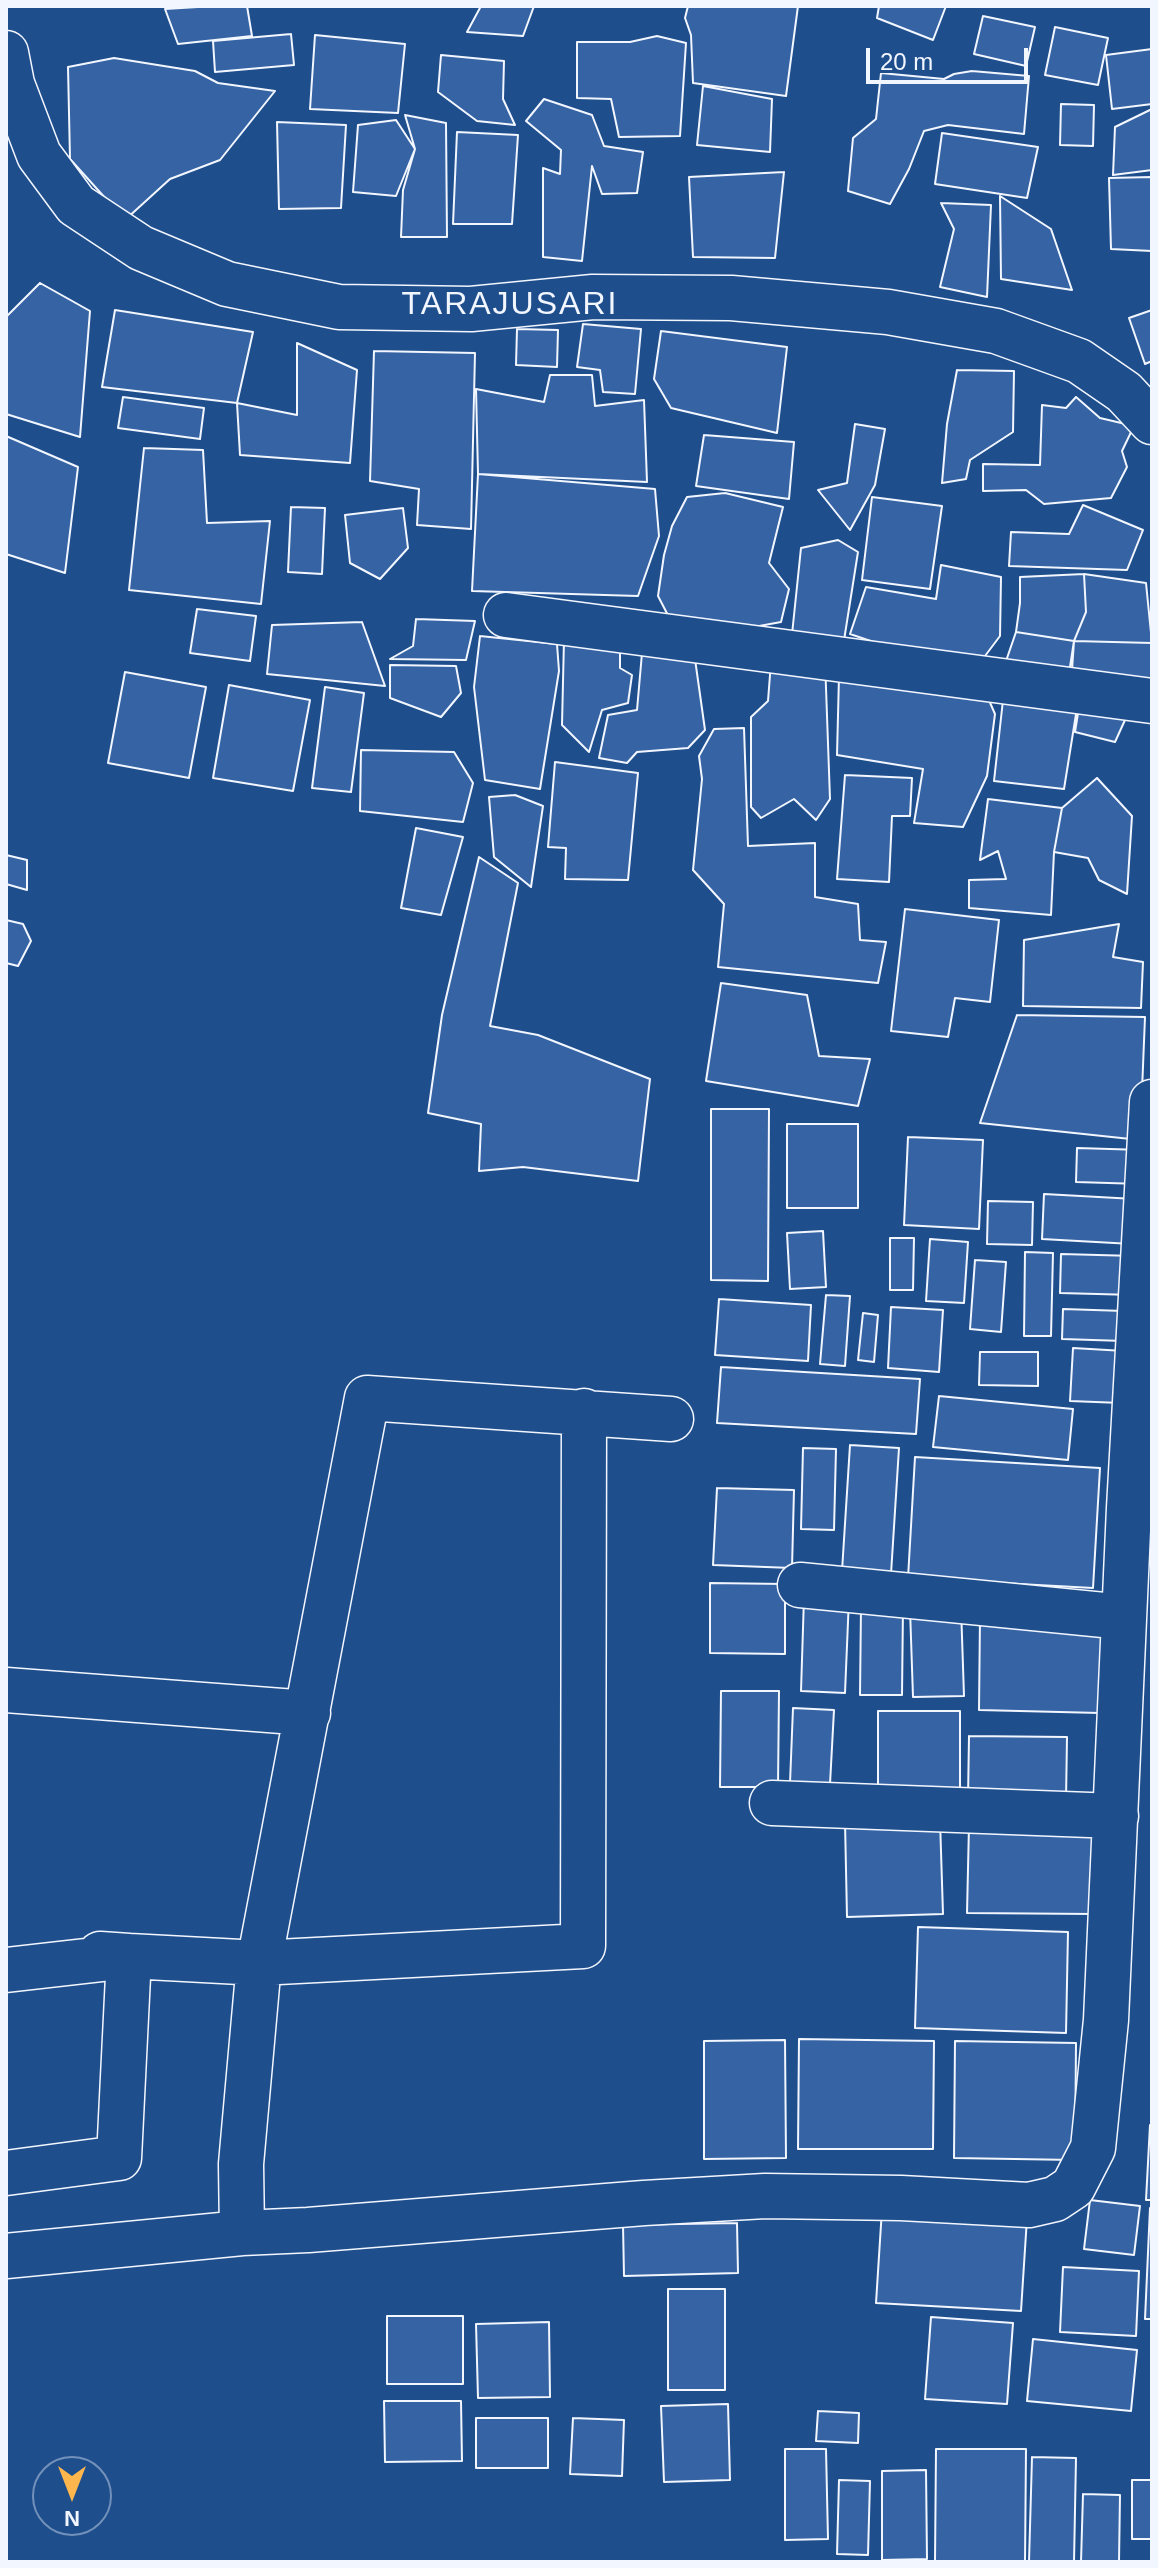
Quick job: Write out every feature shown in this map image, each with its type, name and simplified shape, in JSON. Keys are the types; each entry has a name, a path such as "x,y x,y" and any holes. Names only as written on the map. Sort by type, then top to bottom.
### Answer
{"street":[{"path":"6,53 12,84 39,155 76,205 141,248 227,284 339,307 471,309 593,297 731,298 888,312 996,331 1079,361 1124,392 1152,421"},
{"path":"506,615 1152,701"},
{"path":"6,2256 242,2233 765,2196 901,2198 1029,2205 1055,2199 1073,2187 1093,2148 1106,2020 1124,1617 1140,1511 1152,1102"},
{"path":"242,2233 241,2164 259,1963 367,1398 671,1419"},
{"path":"6,1946 259,1963 583,1946 584,1411"},
{"path":"800,1585 1124,1617"},
{"path":"6,1690 308,1713"},
{"path":"772,1803 1116,1816"},
{"path":"6,1970 129,1956"},
{"path":"6,2173 119,2158 129,1956"}],"building":[{"path":"247,6 252,36 178,44 165,9"},
{"path":"481,6 534,6 523,36 467,32"},
{"path":"688,6 798,6 786,96 693,83 691,35 685,18"},
{"path":"879,6 946,6 933,40 877,18"},
{"path":"983,16 1035,27 1026,66 974,54"},
{"path":"1055,27 1108,38 1098,85 1045,75"},
{"path":"291,34 294,65 215,72 213,41"},
{"path":"315,35 405,44 398,113 310,109"},
{"path":"657,36 686,43 680,136 619,137 611,99 577,98 577,42 630,42"},
{"path":"1152,49 1152,104 1112,109 1106,55"},
{"path":"441,55 504,61 503,99 515,125 477,121 438,92"},
{"path":"114,58 195,71 218,83 275,91 220,160 170,179 125,220 70,159 68,67"},
{"path":"972,71 1029,76 1024,134 948,125 924,131 909,169 890,204 848,191 853,138 876,119 881,73 944,79"},
{"path":"703,86 772,99 770,152 697,145"},
{"path":"544,99 592,115 604,146 643,152 637,193 602,194 592,166 582,261 543,257 543,168 560,174 561,150 526,121"},
{"path":"1061,104 1094,105 1093,146 1060,145"},
{"path":"1152,109 1152,170 1113,175 1115,127"},
{"path":"405,115 446,123 447,237 401,237 403,190 415,149"},
{"path":"396,120 415,149 396,196 353,192 358,125"},
{"path":"277,122 346,125 341,208 279,209"},
{"path":"457,132 518,135 512,224 453,224"},
{"path":"942,133 1038,147 1027,198 935,184"},
{"path":"784,172 775,258 693,257 689,177"},
{"path":"1152,177 1152,251 1111,249 1109,178"},
{"path":"1000,196 1051,229 1072,290 1001,279"},
{"path":"941,203 991,205 987,297 940,287 954,229"},
{"path":"40,283 90,311 80,437 6,414 6,317"},
{"path":"115,310 253,332 237,403 102,387"},
{"path":"1152,310 1152,361 1145,364 1129,318"},
{"path":"583,324 641,329 635,394 603,392 600,370 577,367"},
{"path":"517,329 558,330 557,367 516,365"},
{"path":"661,331 787,347 777,433 671,408 654,379"},
{"path":"297,343 357,370 350,463 240,455 237,403 297,415"},
{"path":"374,351 475,353 471,529 417,525 419,489 370,481"},
{"path":"957,370 1014,371 1013,432 970,460 966,479 942,483 947,424"},
{"path":"550,375 592,375 595,406 644,400 647,482 478,474 476,389 544,402"},
{"path":"123,397 204,408 200,439 118,428"},
{"path":"1076,397 1100,418 1134,426 1122,451 1127,467 1111,498 1044,504 1026,490 983,491 983,464 1040,465 1042,405 1066,408"},
{"path":"855,424 885,429 875,485 850,530 818,490 847,483"},
{"path":"704,435 794,442 789,499 696,486"},
{"path":"6,436 78,467 65,573 6,554"},
{"path":"144,448 203,450 207,523 270,521 261,604 129,590"},
{"path":"478,474 655,489 659,536 638,596 472,591"},
{"path":"725,493 783,507 769,563 789,589 781,622 721,633 672,623 658,596 672,526 687,497"},
{"path":"872,497 942,506 930,589 862,580"},
{"path":"1083,505 1143,530 1127,570 1009,566 1011,532 1069,534"},
{"path":"291,507 325,508 322,574 288,572"},
{"path":"403,508 408,548 380,579 350,563 345,515"},
{"path":"838,540 858,552 842,653 791,644 801,548"},
{"path":"941,565 1001,577 1000,636 979,664 921,658 850,634 866,587 936,599"},
{"path":"1084,574 1146,583 1152,643 1074,641 1086,612"},
{"path":"1084,574 1086,612 1074,641 1016,632 1020,577"},
{"path":"197,609 256,616 250,661 190,653"},
{"path":"416,619 475,621 466,660 390,659 413,646"},
{"path":"362,622 385,686 267,674 272,625"},
{"path":"1016,632 1074,641 1068,680 1006,661"},
{"path":"480,636 557,644 559,671 540,789 485,780 474,687"},
{"path":"564,639 620,639 620,668 632,675 628,703 602,710 589,752 562,725"},
{"path":"1074,641 1152,643 1152,680 1071,685"},
{"path":"694,652 705,730 688,748 637,752 627,763 599,758 608,715 637,710 642,653"},
{"path":"825,660 830,799 816,820 794,799 761,818 751,807 751,717 768,701 771,662"},
{"path":"390,665 456,666 461,693 441,717 390,698"},
{"path":"125,672 206,687 189,778 108,763"},
{"path":"839,676 984,689 995,714 987,776 963,827 914,823 923,769 837,755"},
{"path":"229,685 310,700 293,791 213,778"},
{"path":"325,687 364,693 351,792 312,788"},
{"path":"1003,700 1077,708 1064,789 994,781"},
{"path":"1080,701 1130,709 1115,742 1075,732"},
{"path":"744,728 748,846 815,843 815,897 858,904 860,940 886,942 878,983 718,967 724,904 693,870 702,779 699,756 714,729"},
{"path":"361,750 454,752 473,783 463,822 360,811"},
{"path":"555,762 638,773 628,880 565,879 566,848 548,847"},
{"path":"845,775 912,778 910,816 892,816 889,882 837,879"},
{"path":"1097,778 1132,816 1127,894 1099,880 1088,858 1054,852 1062,808"},
{"path":"515,795 543,806 531,887 494,857 489,797"},
{"path":"988,799 1062,808 1054,852 1051,915 969,908 969,880 1006,879 998,851 980,860"},
{"path":"416,828 463,837 441,915 401,908"},
{"path":"6,855 27,860 27,890 6,884"},
{"path":"479,857 518,883 490,1026 538,1035 650,1079 638,1181 523,1167 479,1171 481,1124 428,1113 442,1015"},
{"path":"905,909 999,920 990,1002 955,998 948,1037 891,1031"},
{"path":"6,920 23,924 31,941 18,966 6,963"},
{"path":"1119,924 1113,957 1143,962 1141,1008 1023,1006 1024,940"},
{"path":"721,983 807,995 819,1056 870,1059 858,1106 706,1081"},
{"path":"1017,1015 1145,1017 1140,1140 980,1123"},
{"path":"711,1109 769,1109 768,1281 711,1280"},
{"path":"787,1124 858,1124 858,1208 787,1208"},
{"path":"908,1137 983,1140 979,1229 904,1225"},
{"path":"1077,1148 1143,1150 1141,1184 1076,1182"},
{"path":"1044,1194 1135,1199 1132,1244 1042,1239"},
{"path":"988,1201 1033,1202 1032,1245 987,1244"},
{"path":"823,1231 826,1287 790,1289 787,1233"},
{"path":"890,1238 914,1238 913,1290 890,1290"},
{"path":"930,1239 968,1242 964,1303 926,1301"},
{"path":"1025,1252 1053,1253 1051,1336 1024,1336"},
{"path":"1061,1254 1135,1256 1134,1295 1060,1293"},
{"path":"975,1260 1006,1262 1001,1332 970,1329"},
{"path":"826,1295 850,1296 845,1366 820,1364"},
{"path":"719,1299 811,1305 808,1361 715,1355"},
{"path":"891,1307 943,1310 939,1372 888,1368"},
{"path":"1063,1309 1124,1311 1124,1341 1062,1339"},
{"path":"863,1313 878,1315 874,1362 858,1360"},
{"path":"1073,1348 1124,1351 1121,1403 1070,1401"},
{"path":"980,1352 1038,1352 1038,1386 979,1385"},
{"path":"721,1367 920,1379 916,1434 717,1423"},
{"path":"939,1396 1073,1409 1068,1460 933,1447"},
{"path":"850,1445 899,1448 891,1574 842,1571"},
{"path":"803,1448 836,1449 834,1530 801,1529"},
{"path":"915,1457 1100,1468 1093,1588 908,1578"},
{"path":"717,1488 794,1490 792,1568 713,1565"},
{"path":"710,1583 785,1584 785,1654 710,1653"},
{"path":"804,1597 849,1598 845,1693 801,1691"},
{"path":"861,1606 903,1607 902,1695 860,1695"},
{"path":"961,1607 964,1696 913,1697 910,1609"},
{"path":"980,1617 1102,1620 1100,1713 979,1710"},
{"path":"721,1691 779,1691 778,1787 720,1787"},
{"path":"793,1708 834,1710 830,1784 790,1783"},
{"path":"878,1711 960,1711 960,1801 878,1801"},
{"path":"969,1736 1067,1737 1066,1800 968,1799"},
{"path":"940,1820 943,1914 847,1917 845,1822"},
{"path":"969,1825 1095,1827 1093,1914 967,1913"},
{"path":"918,1927 1068,1932 1066,2033 915,2028"},
{"path":"799,2039 934,2041 933,2149 798,2149"},
{"path":"785,2040 786,2158 704,2159 704,2041"},
{"path":"955,2041 1076,2043 1075,2160 954,2158"},
{"path":"1150,2125 1152,2200 1146,2200"},
{"path":"1090,2200 1140,2206 1134,2255 1084,2249"},
{"path":"1150,2208 1152,2319 1145,2319"},
{"path":"882,2209 1027,2218 1021,2311 876,2303"},
{"path":"737,2223 738,2273 624,2276 623,2225"},
{"path":"1063,2267 1139,2271 1136,2336 1060,2332"},
{"path":"668,2289 725,2289 725,2390 668,2390"},
{"path":"387,2316 463,2316 463,2384 387,2384"},
{"path":"931,2317 1013,2323 1007,2404 925,2399"},
{"path":"549,2322 550,2397 478,2398 476,2324"},
{"path":"1033,2339 1137,2350 1131,2411 1027,2401"},
{"path":"384,2401 461,2401 462,2461 385,2462"},
{"path":"728,2404 730,2480 664,2482 661,2406"},
{"path":"818,2411 859,2413 858,2443 816,2441"},
{"path":"476,2418 548,2418 548,2468 476,2468"},
{"path":"573,2418 624,2420 622,2476 570,2474"},
{"path":"785,2449 826,2449 828,2539 785,2540"},
{"path":"936,2449 1026,2449 1025,2562 935,2562"},
{"path":"1032,2457 1076,2458 1074,2562 1029,2562"},
{"path":"926,2470 927,2559 882,2560 882,2471"},
{"path":"839,2480 870,2481 868,2555 837,2554"},
{"path":"1132,2480 1152,2480 1152,2539 1132,2539"},
{"path":"1083,2494 1120,2495 1119,2562 1081,2562"}],"district":[{"name":"TARAJUSARI","path":"510,305"}]}
